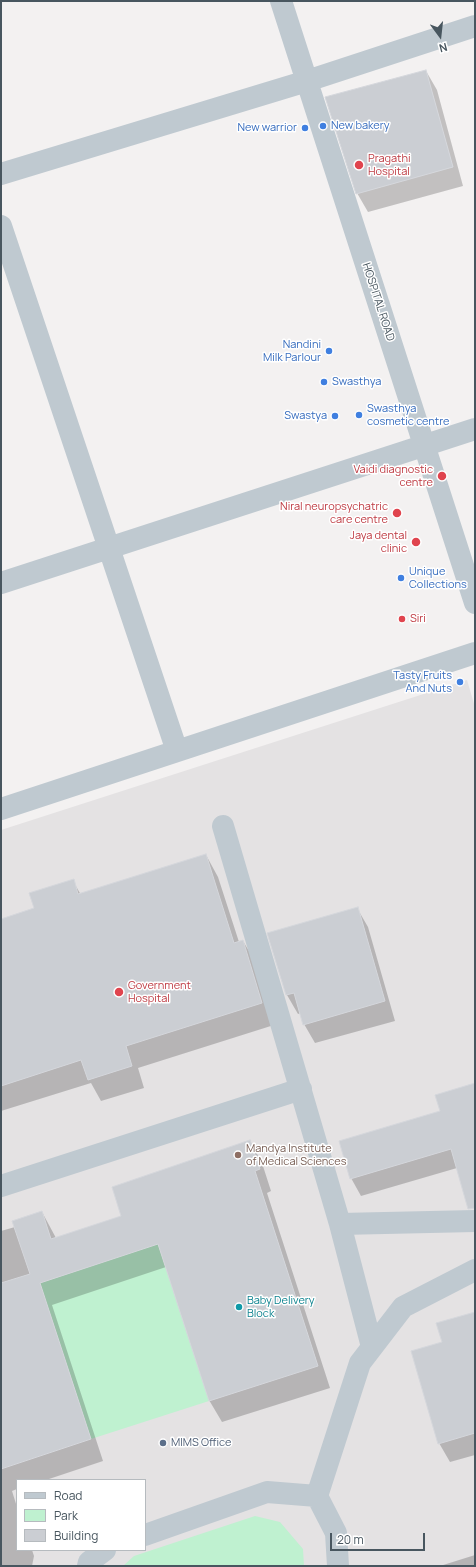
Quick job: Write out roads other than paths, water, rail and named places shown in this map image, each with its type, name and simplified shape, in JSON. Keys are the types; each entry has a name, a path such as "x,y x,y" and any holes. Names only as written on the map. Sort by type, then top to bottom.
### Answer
{"street":[{"name":"HOSPITAL ROAD","path":"281,1 475,603"},
{"path":"1,174 307,81 475,26"},
{"path":"1,226 176,751"},
{"path":"1,582 475,429"},
{"path":"1,809 475,653"},
{"path":"223,826 340,1224 372,1347"},
{"path":"1,1186 301,1089"},
{"path":"340,1224 475,1221"},
{"path":"338,1566 336,1533 317,1496 360,1363 403,1307 475,1270"},
{"path":"146,1535 267,1492 317,1496"},
{"path":"88,1566 89,1562 104,1551"}],"place":[{"name":"New bakery","path":"323,126"},
{"name":"New warrior","path":"305,128"},
{"name":"Pragathi Hospital","path":"359,165"},
{"name":"Nandini Milk Parlour","path":"329,351"},
{"name":"Swasthya","path":"324,382"},
{"name":"Swasthya cosmetic centre","path":"359,415"},
{"name":"Swastya","path":"335,416"},
{"name":"Vaidi diagnostic centre","path":"442,476"},
{"name":"Niral neuropsychatric care centre","path":"397,513"},
{"name":"Jaya dental clinic","path":"416,542"},
{"name":"Unique Collections","path":"401,578"},
{"name":"Siri","path":"402,619"},
{"name":"Tasty Fruits And Nuts","path":"460,682"},
{"name":"Government Hospital","path":"119,992"},
{"name":"Mandya Institute of Medical Sciences","path":"238,1155"},
{"name":"Baby Delivery Block","path":"239,1307"},
{"name":"MIMS Office","path":"163,1443"}]}
